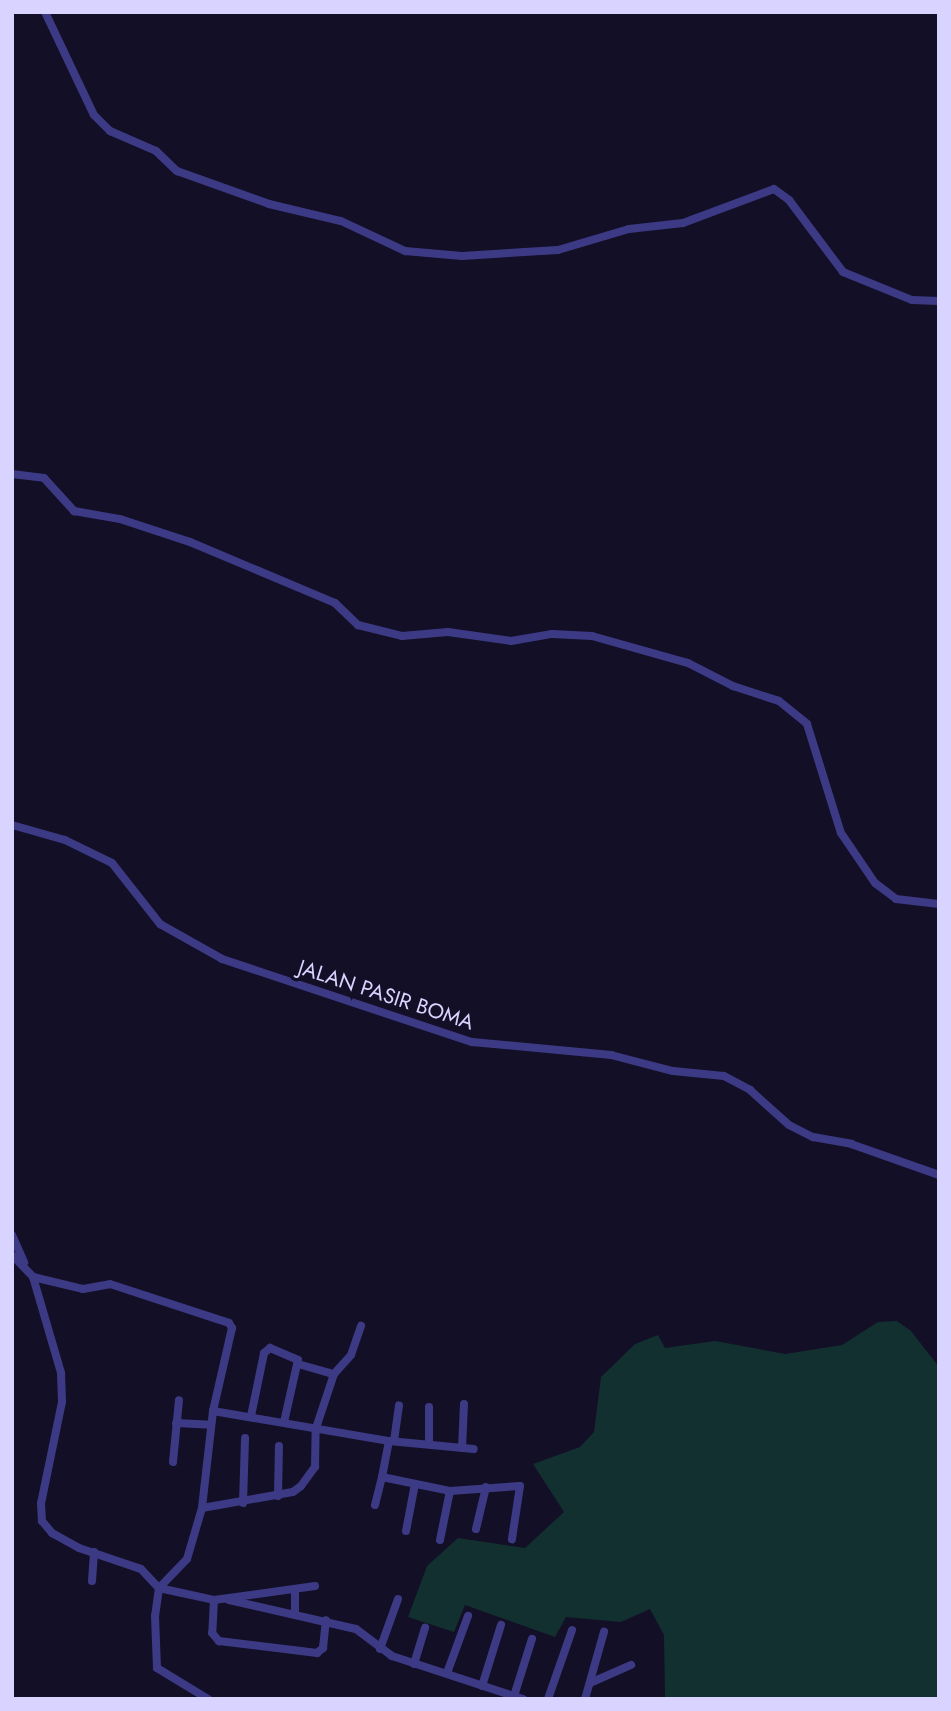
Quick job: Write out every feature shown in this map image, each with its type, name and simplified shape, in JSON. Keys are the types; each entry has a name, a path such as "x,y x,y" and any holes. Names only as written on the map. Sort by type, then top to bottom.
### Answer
{"street":[{"path":"45,12 94,115 110,131 156,151 177,171 268,204 341,221 405,251 462,256 558,250 629,229 683,223 756,192 774,189 789,200 844,272 912,300 939,301"},
{"path":"12,474 44,478 74,511 120,519 190,542 339,605 358,625 402,636 447,632 511,641 552,634 592,636 688,663 733,686 779,701 807,724 841,833 875,883 896,898 939,904"},
{"name":"JALAN PASIR BOMA","path":"12,825 65,840 112,863 166,930 222,959 472,1042 611,1055 673,1071 724,1076 750,1090 789,1125 813,1137 851,1144 939,1175"},
{"path":"12,1234 33,1277 53,1337 62,1394 40,1515 62,1540 141,1569 159,1588 214,1600 295,1612 356,1629 380,1649 414,1664 518,1697 532,1639"},
{"path":"12,1255 24,1262"},
{"path":"33,1277 83,1289 110,1284 229,1323 234,1334 213,1411 202,1508 187,1559 159,1588 154,1648 158,1668 208,1699"},
{"path":"202,1508 243,1503 298,1490 314,1469 316,1429 334,1374 351,1355 362,1326"},
{"path":"251,1416 266,1350 292,1354 298,1364 334,1374"},
{"path":"284,1422 298,1364"},
{"path":"173,1462 178,1400"},
{"path":"462,1448 464,1404"},
{"path":"375,1505 399,1405"},
{"path":"429,1407 429,1444"},
{"path":"213,1411 391,1441 474,1449"},
{"path":"176,1423 211,1425"},
{"path":"243,1503 245,1438"},
{"path":"278,1496 279,1446"},
{"path":"383,1477 450,1490 515,1484 522,1488 512,1539"},
{"path":"406,1531 415,1483"},
{"path":"476,1530 486,1488"},
{"path":"440,1540 450,1490"},
{"path":"92,1581 94,1552"},
{"path":"229,1601 315,1586"},
{"path":"295,1589 295,1612"},
{"path":"380,1649 398,1598"},
{"path":"214,1600 212,1633 219,1641 317,1653 323,1648 326,1620"},
{"path":"447,1673 468,1616"},
{"path":"482,1686 501,1625"},
{"path":"414,1664 425,1628"},
{"path":"548,1699 572,1630"},
{"path":"585,1699 604,1632"},
{"path":"590,1683 631,1665"}],"green space":[{"path":"897,1321 911,1331 939,1367 939,1699 665,1699 664,1635 650,1609 621,1622 566,1617 555,1637 465,1605 454,1632 408,1617 427,1566 458,1538 525,1548 564,1512 533,1464 580,1447 594,1432 601,1377 635,1344 658,1335 665,1348 715,1341 785,1354 842,1345 878,1322"}]}
